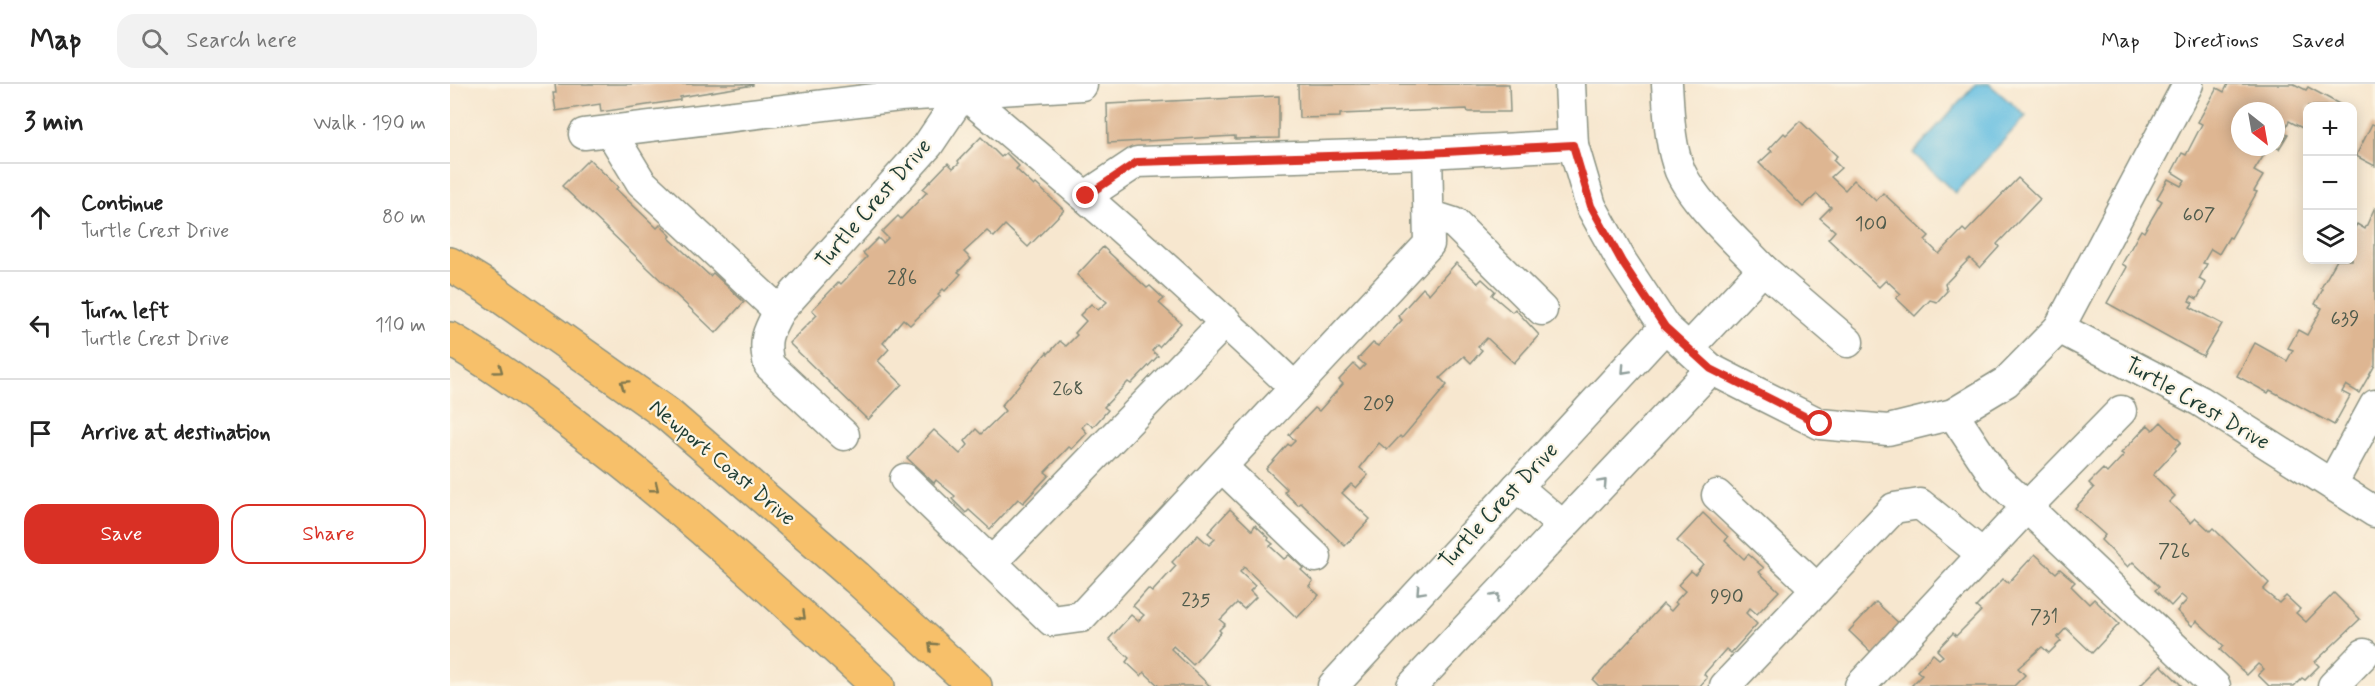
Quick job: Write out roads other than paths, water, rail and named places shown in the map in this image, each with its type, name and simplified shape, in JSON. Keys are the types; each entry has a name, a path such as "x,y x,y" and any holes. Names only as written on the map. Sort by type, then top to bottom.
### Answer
{"main road":[{"name":"Newport Coast Drive","path":"450,264 489,288 667,414 857,578 975,686"},
{"path":"450,339 481,357 573,423 667,498 752,570 878,686"}],"street":[{"path":"1570,84 1573,145 1591,206 1622,262 1665,327 1711,369 1820,424 1888,430 1953,414 2006,382 2059,328 2188,84"},
{"path":"1667,84 1671,133 1680,170 1695,197 1763,269 1848,342"},
{"path":"779,311 641,182 597,133 900,96 1082,85"},
{"path":"963,93 1086,196 1226,321 1295,388"},
{"name":"Turtle Crest Drive","path":"844,435 769,365 765,351 766,335 779,311 928,145 963,93"},
{"path":"1086,196 1137,162 1427,153 1573,145"},
{"path":"905,479 1052,621 1081,617 1429,244 1427,153"},
{"path":"1428,215 1454,223 1542,310"},
{"path":"1689,348 1763,269"},
{"path":"992,562 1226,321"},
{"name":"Turtle Crest Drive","path":"1333,686 1665,327"},
{"name":"Turtle Crest Drive","path":"2059,328 2200,401 2375,512"},
{"path":"1412,686 1711,369"},
{"path":"2332,484 2375,405"},
{"name":"Turtle Crest Drive","path":"1860,686 2026,507 2121,411"},
{"path":"1953,414 1995,477 2215,686"},
{"path":"1222,467 1316,558"},
{"path":"1517,487 1563,526"},
{"path":"1717,495 1816,588"},
{"path":"1725,686 1894,508 1920,504 1982,554"},
{"path":"2333,686 2364,654"}],"water":[{"path":"1976,84 1989,84 2026,116 1955,193 1913,153"}]}
